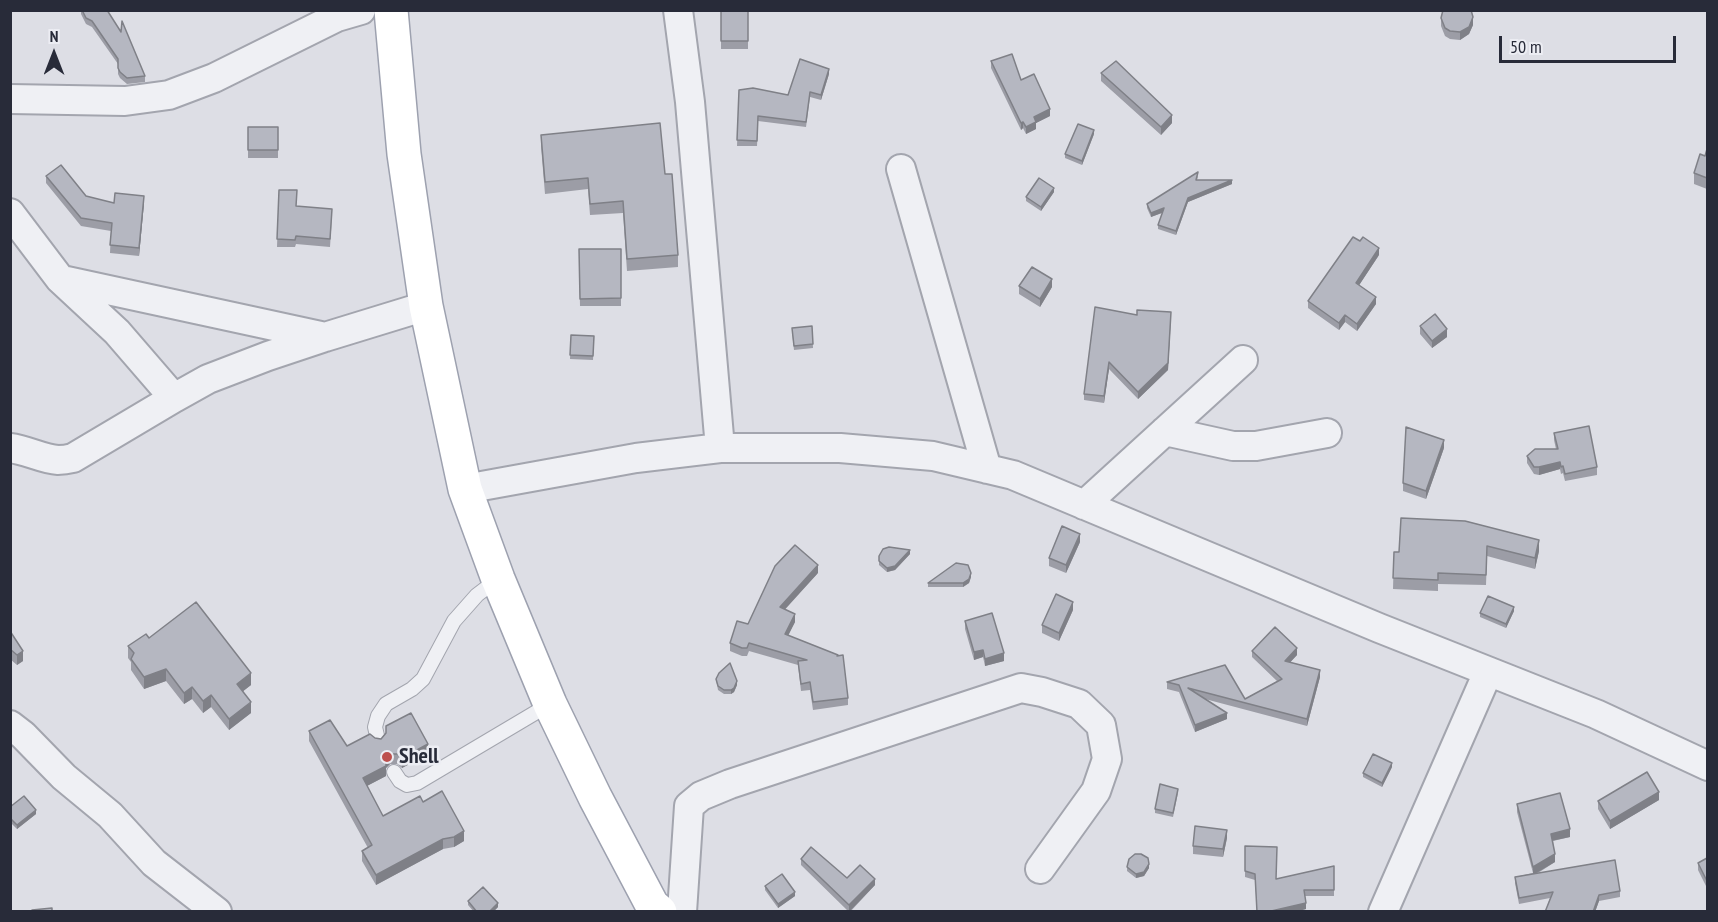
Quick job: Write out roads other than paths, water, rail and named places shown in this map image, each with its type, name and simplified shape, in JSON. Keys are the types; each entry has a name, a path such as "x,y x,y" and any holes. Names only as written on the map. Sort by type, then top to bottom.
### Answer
{"main road":[{"path":"391,10 404,154 426,306 465,489 498,579 550,704 636,875 652,905 660,912"}],"street":[{"path":"10,99 125,101 169,95 214,78 337,17 361,10"},
{"path":"678,10 690,102 720,448"},
{"path":"901,169 987,469"},
{"path":"10,213 60,279 117,332 174,398"},
{"path":"60,279 325,337"},
{"path":"10,448 58,460 73,458 208,379 268,356 426,306"},
{"path":"1084,505 1243,360"},
{"path":"1165,431 1233,446 1266,444 1327,433"},
{"path":"465,489 636,458 720,448 840,448 933,456 1013,476 1488,672 1596,714 1707,766"},
{"path":"1383,912 1488,672"},
{"path":"682,912 689,806 701,796 730,784 1020,688 1042,692 1079,704 1101,725 1107,759 1096,791 1040,869"},
{"path":"10,726 23,735 64,777 110,815 154,863 209,909"}],"lane":[{"path":"378,740 375,727 378,716 386,704 412,689 423,679 454,621 477,595 498,579"},
{"path":"394,772 400,781 407,785 417,783 550,704"}],"place":[{"name":"Shell","path":"387,757"}]}
